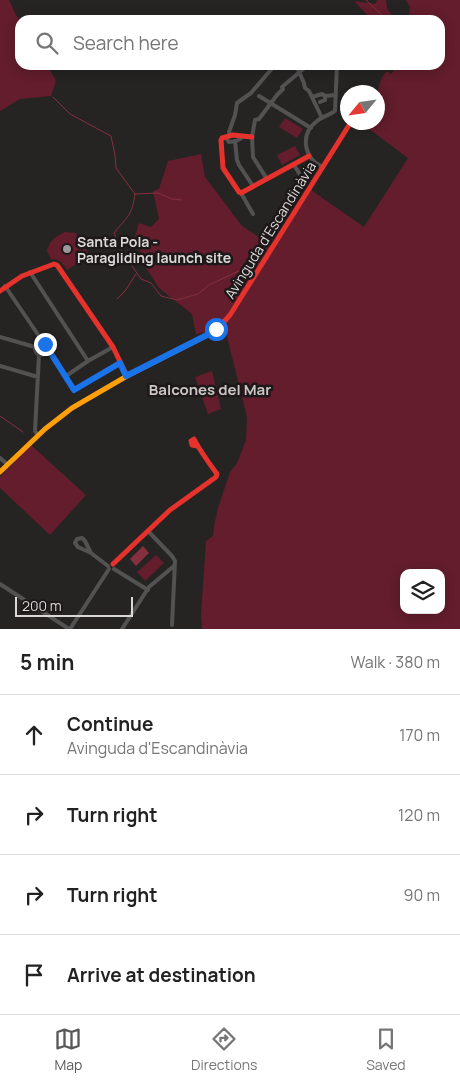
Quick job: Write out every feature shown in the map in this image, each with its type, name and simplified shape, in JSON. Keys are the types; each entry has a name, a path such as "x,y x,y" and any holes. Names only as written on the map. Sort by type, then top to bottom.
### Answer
{"street":[{"path":"243,137 229,142 229,132 237,104 251,93 271,70"},
{"path":"298,70 305,88 309,90 322,118"},
{"path":"266,179 253,157 252,137 255,120 259,119 283,89 282,87 301,70"},
{"path":"322,167 309,156 306,139 314,124 335,111 337,70"},
{"path":"312,97 322,94 325,96 336,95"},
{"path":"259,96 311,128"},
{"path":"320,102 325,100 325,96"},
{"name":"Avinguda d'Escandinàvia","path":"0,472 38,435 80,404 126,376 207,335 221,325 230,315 346,130"},
{"path":"252,137 239,135 222,138 221,140 223,168 253,214"},
{"path":"235,141 237,160 253,186"},
{"path":"241,193 309,156"},
{"path":"294,165 304,181"},
{"path":"0,291 5,286 30,272 56,265 113,347 126,376"},
{"path":"30,272 88,361"},
{"path":"5,286 41,339 41,342 47,345 47,351 43,355 39,355"},
{"path":"0,337 35,347"},
{"path":"35,347 41,342"},
{"path":"35,347 36,353 39,355 35,431 38,435"},
{"path":"66,376 113,347"},
{"path":"47,351 50,352 74,390 120,363"},
{"path":"0,366 38,377"},
{"path":"0,584 70,629 111,567 170,510 216,477 218,474 197,446"},
{"path":"0,458 7,464"},
{"path":"148,532 175,561 172,625"},
{"path":"91,553 148,590"},
{"path":"122,629 148,590 175,565"}],"shaded area":[{"path":"0,0 9,0 16,15 15,70 50,70 56,81 51,96 20,99 0,111"},
{"path":"377,0 386,0 387,8 392,15 367,15 354,1 375,4"},
{"path":"406,0 460,0 460,629 202,629 201,614 206,541 213,536 218,508 230,472 237,463 246,440 247,417 225,329 196,334 192,314 159,288 145,266 135,236 139,223 151,227 159,219 153,191 159,189 168,161 201,154 205,177 242,226 275,248 311,190 364,227 408,158 370,130 385,130 385,85 379,85 387,71 391,74 395,70 445,70 445,15 409,15 410,7"},
{"path":"285,118 303,129 297,138 279,127"},
{"path":"295,146 300,155 282,165 277,155"},
{"name":"Santa Pola - Paragliding launch site","path":"65,232 76,233 78,239 90,255 67,270 61,262 51,259 47,251 53,239"},
{"path":"212,371 221,409 208,414 195,377"},
{"path":"31,445 86,495 50,535 0,488 0,477"},
{"path":"143,546 149,553 136,566 130,559"},
{"path":"156,555 164,563 145,581 137,572"}],"waterway":[{"path":"366,0 382,15"},
{"path":"53,97 70,114 111,136 116,168 135,194 130,212 114,233 123,253 141,279 151,283 161,296 177,300 198,294 209,285 243,269"},
{"path":"135,194 158,193 172,199 182,200"},
{"path":"117,299 125,291 136,274"},
{"path":"0,416 23,432"}],"traffic: slow":[{"path":"0,472 45,429 72,408 127,376 207,335"}],"traffic: jam":[{"path":"207,335 221,325 230,315 346,130"},
{"path":"252,137 233,135 221,140 223,168 241,193 309,156"},
{"path":"0,291 22,276 54,264 57,265 113,347 127,376"},
{"path":"113,564 170,510 216,477 217,474 194,439 191,441 192,445 197,446"}],"place":[{"name":"Santa Pola - Paragliding launch site","path":"67,249"}],"district":[{"name":"Balcones del Mar","path":"210,389"}],"route":[{"path":"45,344 48,347 47,351 50,352 74,390 120,363 126,376 216,329"}]}
